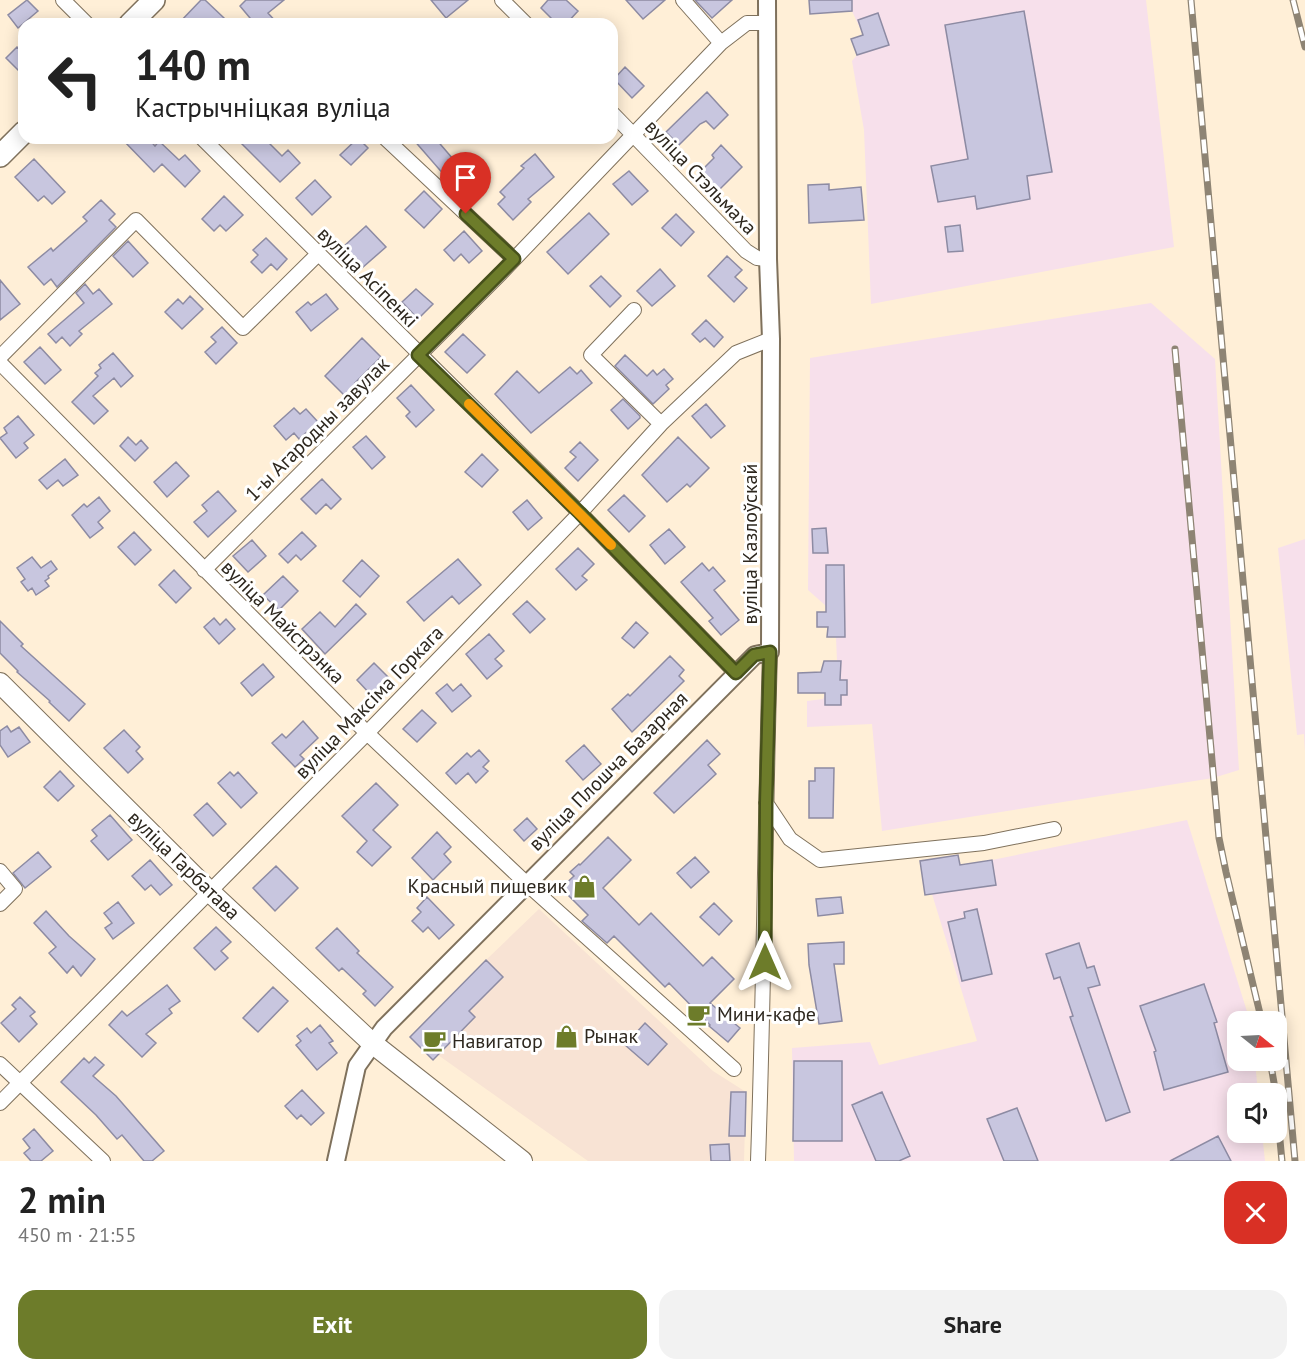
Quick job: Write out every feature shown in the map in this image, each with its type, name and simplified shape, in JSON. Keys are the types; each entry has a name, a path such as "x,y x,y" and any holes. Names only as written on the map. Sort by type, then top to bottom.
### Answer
{"main road":[{"path":"136,18 154,0"},
{"path":"0,156 18,138"},
{"name":"вуліца Гарбатава","path":"0,683 209,891 372,1043 522,1161"}],"street":[{"path":"63,0 81,18"},
{"path":"502,0 520,18"},
{"path":"682,0 721,43"},
{"name":"вуліца Казлоўскай","path":"759,1161 765,985 770,652 771,339 768,259 767,0"},
{"name":"1-ы Агародны завулак","path":"204,570 514,259 721,43 747,23 767,23"},
{"name":"вуліца Стэльмаха","path":"618,119 746,251 757,258 768,259"},
{"name":"вуліца Асіпенкі","path":"208,144 418,355 580,513 736,673"},
{"path":"391,144 514,259"},
{"path":"0,357 136,220 243,328 318,254"},
{"path":"634,310 591,355 661,424"},
{"name":"вуліца Максіма Горкага","path":"0,1103 367,733 580,513 661,424 736,353 771,339"},
{"name":"вуліца Майстрэнка","path":"0,363 367,733 526,883 734,1069"},
{"name":"вуліца Плошча Базарная","path":"336,1161 357,1066 384,1028 754,655 770,652"},
{"path":"766,803 790,839 820,860 984,843 1054,829"},
{"path":"0,871 15,889 0,904"},
{"path":"0,1064 103,1161"}],"shaded area":[{"path":"809,0 1146,0 1174,247 871,304 864,130 852,61 857,55 851,39 863,35 852,11 810,14"},
{"path":"1151,303 1215,359 1239,770 1213,778 882,831 872,724 807,727 807,701 823,699 837,661 836,637 826,606 808,590 810,358"},
{"path":"1305,539 1305,752 1304,734 1297,735 1278,548"},
{"path":"1187,820 1247,1011 1227,1011 1227,1071 1256,1071 1257,1083 1227,1083 1227,1143 1263,1143 1265,1161 794,1161 792,1048 870,1042 879,1065 977,1041 932,894 925,895 920,861 958,855 960,865"},
{"name":"Рынак","path":"539,909 713,1071 746,1092 744,1161 588,1161 438,1055 475,1018 469,1011 503,977 486,960"}],"building":[{"path":"27,0 38,11 30,18 18,18 18,28 8,15"},
{"path":"201,0 205,0 224,18 184,18"},
{"path":"246,0 284,0 268,13 273,18 250,18 240,6"},
{"path":"431,0 468,0 446,18"},
{"path":"548,0 566,0 578,11 572,18 551,18 541,8"},
{"path":"626,0 665,0 643,19"},
{"path":"695,0 732,0 712,18"},
{"path":"809,0 852,0 852,11 810,14"},
{"path":"1024,11 1052,172 1027,176 1030,199 977,209 975,196 938,202 931,166 968,159 945,25"},
{"path":"878,13 889,45 857,55 851,39 863,35 858,20"},
{"path":"17,47 18,70 6,58"},
{"path":"625,67 644,86 632,98 618,83 618,75"},
{"path":"707,92 728,115 714,129 706,121 700,124 679,145 666,132"},
{"path":"127,144 153,144 155,146 162,144 179,160 185,155 200,171 185,187 162,164 154,172"},
{"path":"242,144 270,144 282,156 288,150 300,163 280,182"},
{"path":"352,144 364,144 368,148 351,165 340,155"},
{"path":"417,144 440,144 465,173 452,184"},
{"path":"721,145 742,167 718,191 700,172 714,158 712,155"},
{"path":"535,154 554,177 528,199 531,202 513,220 498,204 505,197 500,192 524,168 521,166"},
{"path":"34,159 65,192 52,204 44,196 38,201 15,177"},
{"path":"629,171 648,191 632,205 613,184"},
{"path":"315,180 331,197 312,215 296,198"},
{"path":"829,184 829,190 861,187 864,220 809,223 808,185"},
{"path":"424,191 442,209 424,228 405,210"},
{"path":"224,196 243,215 226,231 220,225 214,231 202,219"},
{"path":"101,200 115,214 109,220 116,227 57,287 51,279 44,285 28,267 51,248 53,251 87,221 83,217"},
{"path":"589,213 609,234 568,274 547,252"},
{"path":"676,214 694,232 681,246 662,228"},
{"path":"960,225 963,251 948,252 945,227"},
{"path":"366,226 386,247 362,268 343,247"},
{"path":"464,231 482,251 469,263 461,254 454,261 444,250"},
{"path":"266,238 287,259 277,270 271,264 262,273 251,262 258,255 253,250"},
{"path":"128,241 148,263 133,277 113,256"},
{"path":"727,256 742,270 735,277 747,288 734,302 708,276"},
{"path":"660,269 675,286 652,306 637,291"},
{"path":"601,276 621,296 610,307 590,286"},
{"path":"0,280 20,304 0,320"},
{"path":"85,284 93,294 99,289 112,304 79,331 82,334 70,346 62,337 56,343 48,334 84,303 76,293"},
{"path":"416,289 433,304 418,319 402,302"},
{"path":"326,294 338,309 311,331 296,312 308,302 311,305"},
{"path":"190,296 203,309 182,329 165,312 178,299 183,304"},
{"path":"706,320 723,337 714,347 705,338 700,342 692,334"},
{"path":"222,327 237,343 216,364 205,352 216,342 211,337"},
{"path":"463,334 485,355 467,373 445,352"},
{"path":"362,338 381,357 355,383 358,385 346,397 325,376"},
{"path":"40,347 61,370 45,384 24,362"},
{"path":"113,353 133,376 121,387 114,378 93,396 108,411 94,424 72,402 98,376 95,373 101,368 99,365"},
{"path":"625,355 647,376 653,370 657,375 664,369 673,379 666,385 669,389 653,404 615,366"},
{"path":"570,367 577,374 581,370 592,383 531,433 495,394 517,371 539,393"},
{"path":"411,385 434,410 416,427 406,416 410,412 397,398"},
{"path":"623,399 640,416 628,429 611,410"},
{"path":"706,404 725,426 711,438 692,416"},
{"path":"294,408 300,414 306,409 318,422 299,439 294,433 286,440 274,426"},
{"path":"18,416 34,435 24,443 28,448 16,458 0,438 7,433 4,428"},
{"path":"366,436 385,457 372,469 353,447"},
{"path":"128,437 136,445 141,440 148,448 135,461 120,446"},
{"path":"678,437 709,468 690,487 687,484 667,502 642,475"},
{"path":"580,442 598,460 578,481 565,468 576,457 570,452"},
{"path":"482,454 498,470 482,487 465,472"},
{"path":"65,459 78,475 63,486 58,480 47,489 39,480"},
{"path":"176,462 189,476 167,497 154,482"},
{"path":"322,479 341,499 331,509 326,504 316,514 301,499"},
{"path":"218,491 236,511 208,537 194,522 207,511 202,505"},
{"path":"624,495 645,516 629,532 608,510"},
{"path":"99,497 110,511 98,522 103,528 90,538 72,515 84,504 87,507"},
{"path":"527,500 542,518 528,530 513,512"},
{"path":"826,528 828,553 813,553 812,529"},
{"path":"669,529 685,547 665,564 650,545"},
{"path":"134,532 151,550 135,565 118,547"},
{"path":"302,532 316,546 301,560 296,555 288,563 279,554"},
{"path":"252,540 266,556 248,572 233,556"},
{"path":"578,548 594,564 582,576 587,580 576,590 556,569"},
{"path":"32,557 41,568 51,561 57,569 45,581 49,586 36,595 32,588 28,591 21,582 25,579 17,568"},
{"path":"458,559 481,585 459,604 452,596 424,621 407,602"},
{"path":"362,560 379,576 360,597 343,581"},
{"path":"702,563 709,571 713,567 725,581 714,590 739,620 721,635 709,621 713,618 681,582"},
{"path":"826,565 844,565 845,637 827,637 828,627 817,627 817,612 826,612"},
{"path":"174,570 191,588 176,603 159,585"},
{"path":"283,576 298,591 279,610 263,595"},
{"path":"527,601 545,619 530,633 513,614"},
{"path":"356,604 366,614 325,654 302,629 320,612 335,627"},
{"path":"214,618 220,625 226,619 235,629 219,644 204,627"},
{"path":"0,621 23,644 21,646 85,704 69,721 0,653"},
{"path":"636,622 648,633 634,648 622,638"},
{"path":"489,634 504,651 495,659 502,666 487,679 466,654"},
{"path":"670,656 684,670 679,676 684,681 632,732 612,709 628,694 630,696"},
{"path":"824,661 841,661 840,680 847,680 847,695 841,695 841,705 825,705 825,693 798,693 798,673 821,672"},
{"path":"374,663 390,679 372,696 357,680"},
{"path":"263,664 274,677 252,696 241,683"},
{"path":"447,684 453,691 461,684 471,696 452,712 436,693"},
{"path":"422,710 436,723 417,742 403,729"},
{"path":"303,721 318,738 300,755 304,759 295,767 272,743 282,734 286,738"},
{"path":"7,726 11,732 19,727 30,742 8,757 0,745 0,731"},
{"path":"124,730 140,747 136,751 143,759 128,773 104,748"},
{"path":"707,740 720,754 708,765 716,774 674,813 654,793"},
{"path":"584,745 601,764 583,780 566,761"},
{"path":"479,750 489,761 483,767 488,771 476,783 468,773 456,784 446,773 467,753 471,757"},
{"path":"815,768 834,768 833,818 809,818 809,781 815,781"},
{"path":"60,771 74,786 58,801 44,787"},
{"path":"230,772 234,776 238,772 257,793 241,808 218,783"},
{"path":"376,783 398,805 373,830 391,847 372,866 357,852 367,841 342,816"},
{"path":"207,803 226,824 213,836 194,815"},
{"path":"110,815 132,840 108,860 91,841 97,836 92,830"},
{"path":"527,818 537,829 524,841 514,830"},
{"path":"437,832 451,847 444,854 451,862 433,880 412,858"},
{"path":"608,837 631,860 603,888 639,925 651,913 703,966 712,957 734,979 710,1003 740,1028 728,1042 709,1026 669,983 665,987 614,936 607,943 582,921 588,915 561,888 574,876 570,872"},
{"path":"38,852 51,867 25,888 13,873"},
{"path":"958,855 960,865 992,860 996,885 925,895 920,861"},
{"path":"695,857 709,872 691,888 677,873"},
{"path":"150,860 172,885 160,895 151,885 145,890 132,876"},
{"path":"276,866 298,888 275,911 253,888"},
{"path":"427,897 454,925 439,939 428,927 423,932 412,921 421,912 417,908"},
{"path":"841,897 843,913 818,916 816,899"},
{"path":"118,902 134,923 113,939 105,928 112,923 104,913"},
{"path":"714,903 732,921 719,935 700,917"},
{"path":"977,909 992,974 962,981 948,922 965,918 964,912"},
{"path":"46,911 95,959 81,976 73,966 67,973 49,953 56,947 34,923"},
{"path":"216,927 231,942 221,951 228,958 215,970 194,948"},
{"path":"337,928 359,951 357,953 393,987 375,1006 363,994 366,991 342,968 339,971 316,948"},
{"path":"844,942 844,964 834,964 842,1021 819,1024 809,965 808,944"},
{"path":"1079,943 1087,968 1094,966 1100,985 1088,988 1130,1112 1106,1121 1070,1017 1073,1016 1060,977 1054,979 1046,954"},
{"path":"486,960 503,977 469,1011 475,1017 433,1060 410,1037"},
{"path":"1204,984 1217,1022 1214,1023 1228,1072 1164,1090 1154,1052 1156,1051 1140,1006"},
{"path":"167,985 180,1001 169,1009 172,1013 146,1034 156,1043 142,1057 109,1025 122,1011 127,1016"},
{"path":"273,987 288,1001 258,1032 243,1018"},
{"path":"20,997 35,1012 30,1016 37,1024 19,1042 1,1023 16,1009 12,1005"},
{"path":"645,1023 667,1044 648,1065 625,1045"},
{"path":"320,1025 333,1041 329,1043 337,1053 317,1070 296,1045 301,1041 297,1036 307,1028 311,1033"},
{"path":"95,1057 104,1065 93,1076 116,1096 164,1151 152,1161 144,1161 122,1135 117,1139 96,1115 61,1082 84,1058 89,1063"},
{"path":"794,1061 842,1061 842,1141 793,1141"},
{"path":"302,1090 324,1113 311,1125 301,1115 297,1119 285,1106"},
{"path":"731,1092 746,1092 745,1136 729,1136"},
{"path":"882,1092 910,1156 899,1161 876,1161 852,1105"},
{"path":"1017,1108 1038,1161 1004,1161 987,1119"},
{"path":"34,1129 53,1151 41,1161 31,1161 24,1153 30,1148 23,1139"},
{"path":"1218,1136 1231,1161 1170,1161"},
{"path":"729,1144 730,1161 711,1161 710,1145"}],"railway":[{"path":"1191,0 1295,1161"},
{"path":"1293,0 1305,47"},
{"path":"1175,349 1219,838 1259,1011"},
{"path":"1272,1071 1274,1083"},
{"path":"1280,1143 1282,1161"}],"slow traffic":[{"path":"469,404 611,545"}],"place":[{"name":"Красный пищевик","path":"585,886"},
{"name":"Мини-кафе","path":"699,1014"},
{"name":"Рынак","path":"566,1036"},
{"name":"Навигатор","path":"434,1041"}],"route":[{"path":"466,214 514,259 418,355 580,513 736,673 754,655 770,652 765,962"}]}
